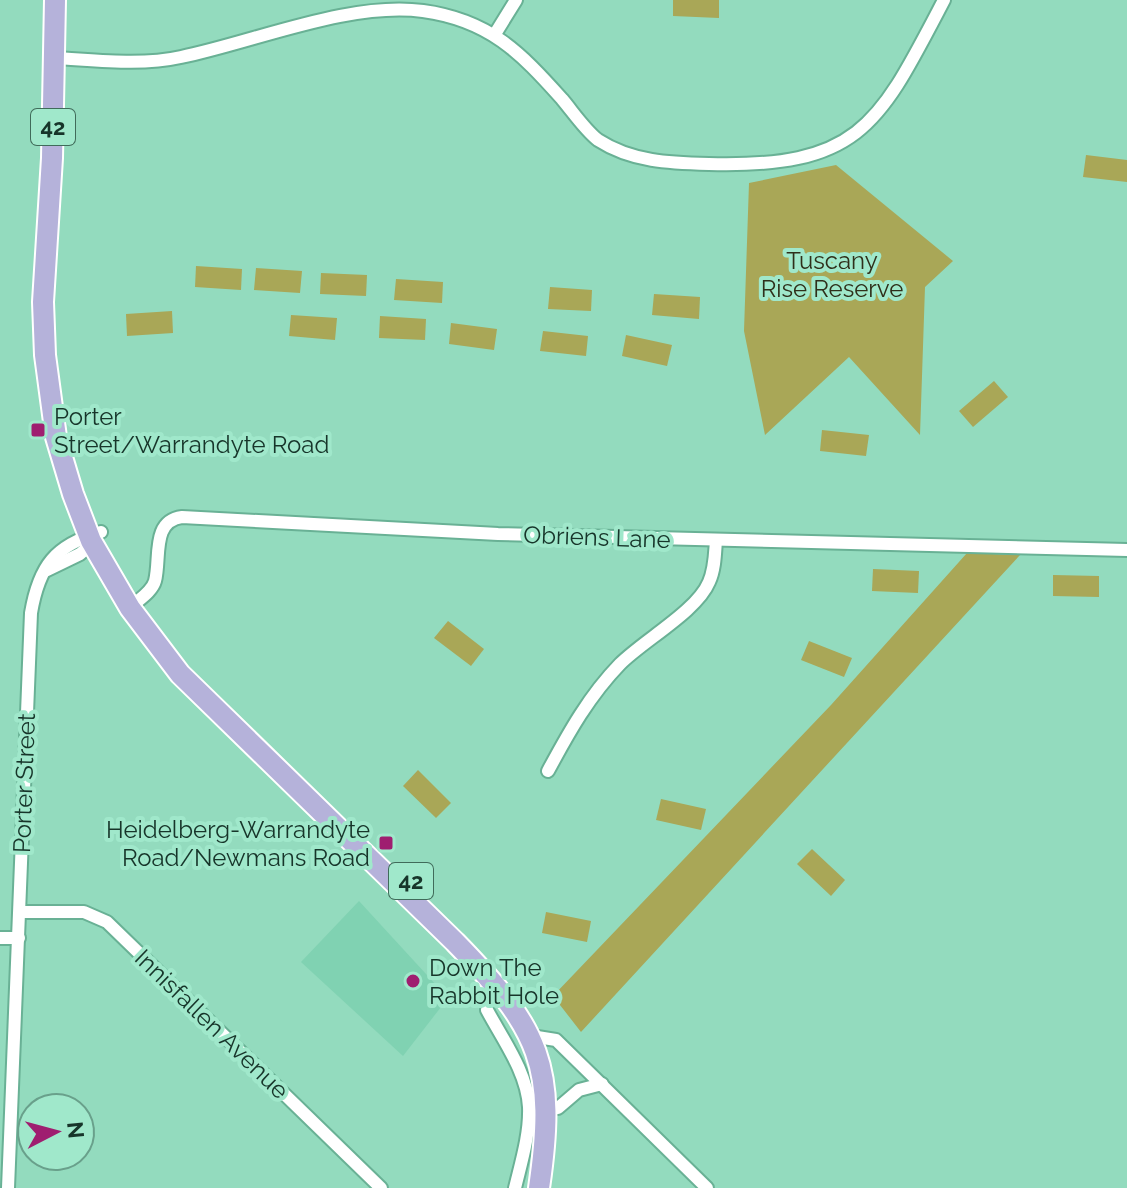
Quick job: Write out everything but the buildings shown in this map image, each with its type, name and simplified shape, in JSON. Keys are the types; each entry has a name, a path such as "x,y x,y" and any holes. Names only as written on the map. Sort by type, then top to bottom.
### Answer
{"main road":[{"name":"42","path":"55,3 43,302 45,355 50,405 61,459 93,538 180,674 256,745 312,805 485,973 538,1036 556,1075 558,1108 546,1188"},
{"name":"42","path":"538,1036 546,1111 539,1188"}],"street":[{"path":"495,34 516,0"},
{"path":"54,58 123,61 177,58 373,10 420,11 439,14 495,34 532,65 596,138 626,154 666,163 761,164 808,157 828,150 871,121 893,95 944,0"},
{"name":"Obriens Lane","path":"134,604 155,583 160,535 165,524 173,518 182,517 498,534 1127,550"},
{"name":"Porter Street","path":"8,1188 31,613 38,582 56,555 72,541 93,538"},
{"path":"548,771 575,718 601,685 644,642 702,594 713,569 716,540"},
{"name":"Innisfallen Avenue","path":"20,912 84,912 107,922 381,1188"},
{"path":"0,938 19,938"},
{"path":"487,1010 513,1057 526,1092 529,1120 515,1188"},
{"path":"538,1036 556,1040 707,1188"},
{"path":"558,1108 579,1090 602,1084"}],"shaded area":[{"path":"359,901 448,998 403,1056 301,962"}],"green space":[{"path":"673,0 719,0 719,18 673,16"},
{"path":"1086,155 1127,160 1127,182 1083,177"},
{"name":"Tuscany Rise Reserve","path":"836,165 953,261 925,287 920,435 849,357 765,435 744,331 749,183"},
{"path":"196,266 242,269 241,290 195,287"},
{"path":"256,268 302,271 300,293 254,290"},
{"path":"321,273 367,275 366,296 320,294"},
{"path":"396,279 443,282 442,303 394,300"},
{"path":"550,287 592,290 591,311 548,309"},
{"path":"654,294 700,297 699,319 652,315"},
{"path":"172,311 173,333 127,336 126,314"},
{"path":"291,315 337,318 335,340 289,336"},
{"path":"380,316 426,319 425,340 379,338"},
{"path":"451,323 497,329 494,350 449,344"},
{"path":"543,331 588,336 586,356 540,351"},
{"path":"626,335 672,345 667,366 622,356"},
{"path":"994,381 1008,397 973,427 959,411"},
{"path":"822,430 869,435 866,456 820,451"},
{"path":"967,553 1020,555 581,1032 553,996 831,705"},
{"path":"873,569 919,571 918,593 872,591"},
{"path":"1053,575 1099,576 1099,597 1053,596"},
{"path":"448,621 484,649 471,666 434,638"},
{"path":"809,641 852,658 844,677 801,660"},
{"path":"418,770 451,803 436,818 403,786"},
{"path":"661,799 706,809 701,830 656,820"},
{"path":"812,849 845,880 831,896 797,864"},
{"path":"546,912 591,921 587,942 542,933"}],"place":[{"name":"Porter Street/Warrandyte Road","path":"38,430"},
{"name":"Heidelberg-Warrandyte Road/Newmans Road","path":"386,843"},
{"name":"Down The Rabbit Hole","path":"413,981"}]}
